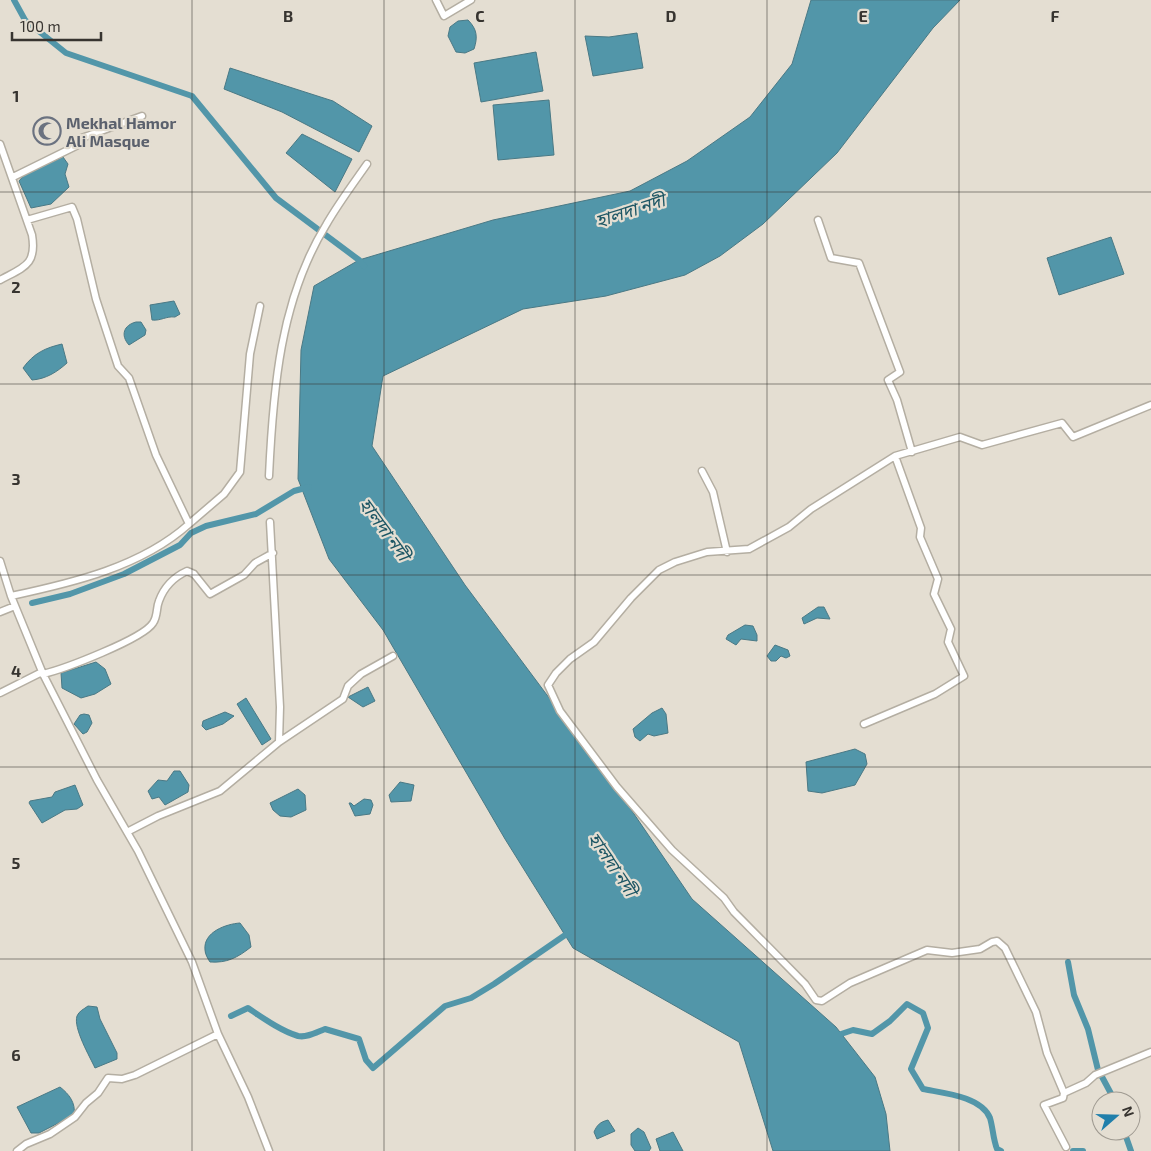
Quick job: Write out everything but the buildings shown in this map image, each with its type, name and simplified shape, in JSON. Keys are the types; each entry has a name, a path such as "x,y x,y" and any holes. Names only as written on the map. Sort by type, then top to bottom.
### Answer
{"street":[{"path":"436,0 444,16 470,0"},
{"path":"13,177 78,145 79,139 142,116"},
{"path":"0,144 13,177 35,250 33,258 27,265 0,280"},
{"path":"269,476 276,387 283,332 299,281 325,225 367,164"},
{"path":"27,220 72,207 77,219 96,299 118,366 128,378 156,455 188,524"},
{"path":"818,220 832,258 858,264 900,372 888,380 897,400 912,452"},
{"path":"10,596 58,586 122,565 173,538 224,494 240,472 250,354 260,306"},
{"path":"1066,1147 1044,1105 1063,1098 1064,1093 1047,1053 1036,1012 1005,948 997,941 980,948 952,954 926,950 850,983 822,1001 816,1000 804,984 734,912 724,898 672,850 617,787 560,711 548,690 548,685 556,673 570,659 594,642 631,598 659,570 675,562 707,552 750,549 789,526 819,504 895,456 960,437 982,445 1062,423 1073,437 1151,405"},
{"path":"864,724 935,694 964,676 948,642 951,630 934,594 938,579 920,536 921,528 895,456"},
{"path":"702,471 713,492 727,552"},
{"path":"270,522 280,707 279,742"},
{"path":"0,693 43,673 85,659 142,634 153,624 159,601 174,577 187,571 194,574 210,594 244,575 255,563 273,553"},
{"path":"0,561 10,596 43,673 67,723 138,850 192,962 218,1034 248,1097 269,1151"},
{"path":"0,612 14,606"},
{"path":"127,832 158,816 220,791 279,742 343,699 348,686 360,674 393,656"},
{"path":"17,1151 26,1144 50,1134 76,1117 86,1102 98,1093 108,1078 122,1079 135,1075 218,1034"},
{"path":"1064,1093 1086,1083 1095,1075 1151,1052"}],"water":[{"name":"হালদা নদী","path":"811,0 960,0 933,28 837,153 763,224 720,256 685,275 606,296 523,309 383,376 372,446 465,585 617,789 692,899 836,1027 875,1077 886,1114 890,1151 773,1151 739,1042 573,948 505,839 383,630 329,559 298,479 301,350 314,286 359,260 493,220 630,191 687,161 750,117 792,64"},
{"path":"468,20 476,33 474,49 465,53 456,52 448,36 450,27 458,21"},
{"path":"637,33 643,68 593,76 585,36 609,37"},
{"path":"536,52 543,91 481,102 474,63"},
{"path":"230,68 333,101 372,126 359,152 282,112 224,89"},
{"path":"549,100 554,155 498,160 493,105"},
{"path":"302,134 352,159 335,192 286,153"},
{"path":"63,157 68,164 65,174 69,187 51,204 31,208 19,181 25,174"},
{"path":"1111,237 1124,274 1059,295 1047,258"},
{"path":"174,301 180,314 175,317 152,320 150,305"},
{"path":"141,322 146,330 145,335 129,345 124,334 129,325"},
{"path":"62,344 67,363 51,374 32,380 23,368 31,358 50,347"},
{"path":"818,607 824,607 830,619 817,618 804,624 802,618"},
{"path":"745,625 753,626 757,635 757,641 741,639 736,645 726,639 728,635"},
{"path":"775,645 788,650 790,656 786,658 781,656 776,661 771,661 767,656"},
{"path":"96,662 105,669 111,684 95,694 81,698 62,688 61,673"},
{"path":"368,687 375,701 363,707 348,697"},
{"path":"246,698 271,739 262,745 237,704"},
{"path":"662,708 666,714 668,733 654,736 648,734 640,741 635,737 633,729 652,713"},
{"path":"225,712 234,716 223,724 206,730 202,726 203,721"},
{"path":"80,715 89,715 92,723 87,732 83,734 74,724"},
{"path":"855,749 865,754 867,764 855,785 822,793 808,791 806,762"},
{"path":"174,771 180,771 189,785 188,792 165,805 159,797 152,799 148,791 158,780 167,781"},
{"path":"400,782 414,785 411,801 391,802 389,795"},
{"path":"75,785 83,805 77,809 65,810 42,823 29,803 30,801 52,797 55,792"},
{"path":"298,789 305,795 306,810 291,817 280,816 273,810 270,803"},
{"path":"364,799 371,800 373,805 370,814 355,816 349,803 354,806"},
{"path":"240,923 249,935 251,947 232,959 222,962 210,962 205,952 205,944 208,938 222,927"},
{"path":"88,1006 97,1007 100,1019 117,1053 117,1059 95,1068 77,1028 76,1021 79,1013"},
{"path":"60,1087 71,1099 74,1115 39,1133 31,1133 17,1107"},
{"path":"608,1120 615,1131 597,1139 594,1132 596,1127"},
{"path":"638,1128 644,1132 651,1148 649,1151 635,1151 631,1145 631,1134"},
{"path":"673,1132 683,1151 660,1151 656,1139"}],"waterway":[{"path":"14,0 25,20 66,53 192,96 276,198 359,260 364,266"},
{"path":"32,603 70,594 124,574 180,545 191,533 206,526 256,514 294,491 309,487"},
{"path":"231,1016 248,1008 279,1028 298,1036 308,1035 325,1029 359,1039 366,1060 373,1068 445,1006 471,998 571,931"},
{"path":"1068,962 1074,995 1088,1029 1098,1070"},
{"path":"841,1034 853,1030 872,1034 890,1021 907,1004 923,1013 928,1028 911,1069 923,1089 970,1100 985,1111 990,1118 997,1149 1001,1151"},
{"path":"1101,1075 1110,1091"},
{"path":"1128,1141 1131,1151"},
{"path":"1073,1151 1083,1151"}],"place":[{"name":"Mekhal Hamor Ali Masque","path":"47,131"}]}
